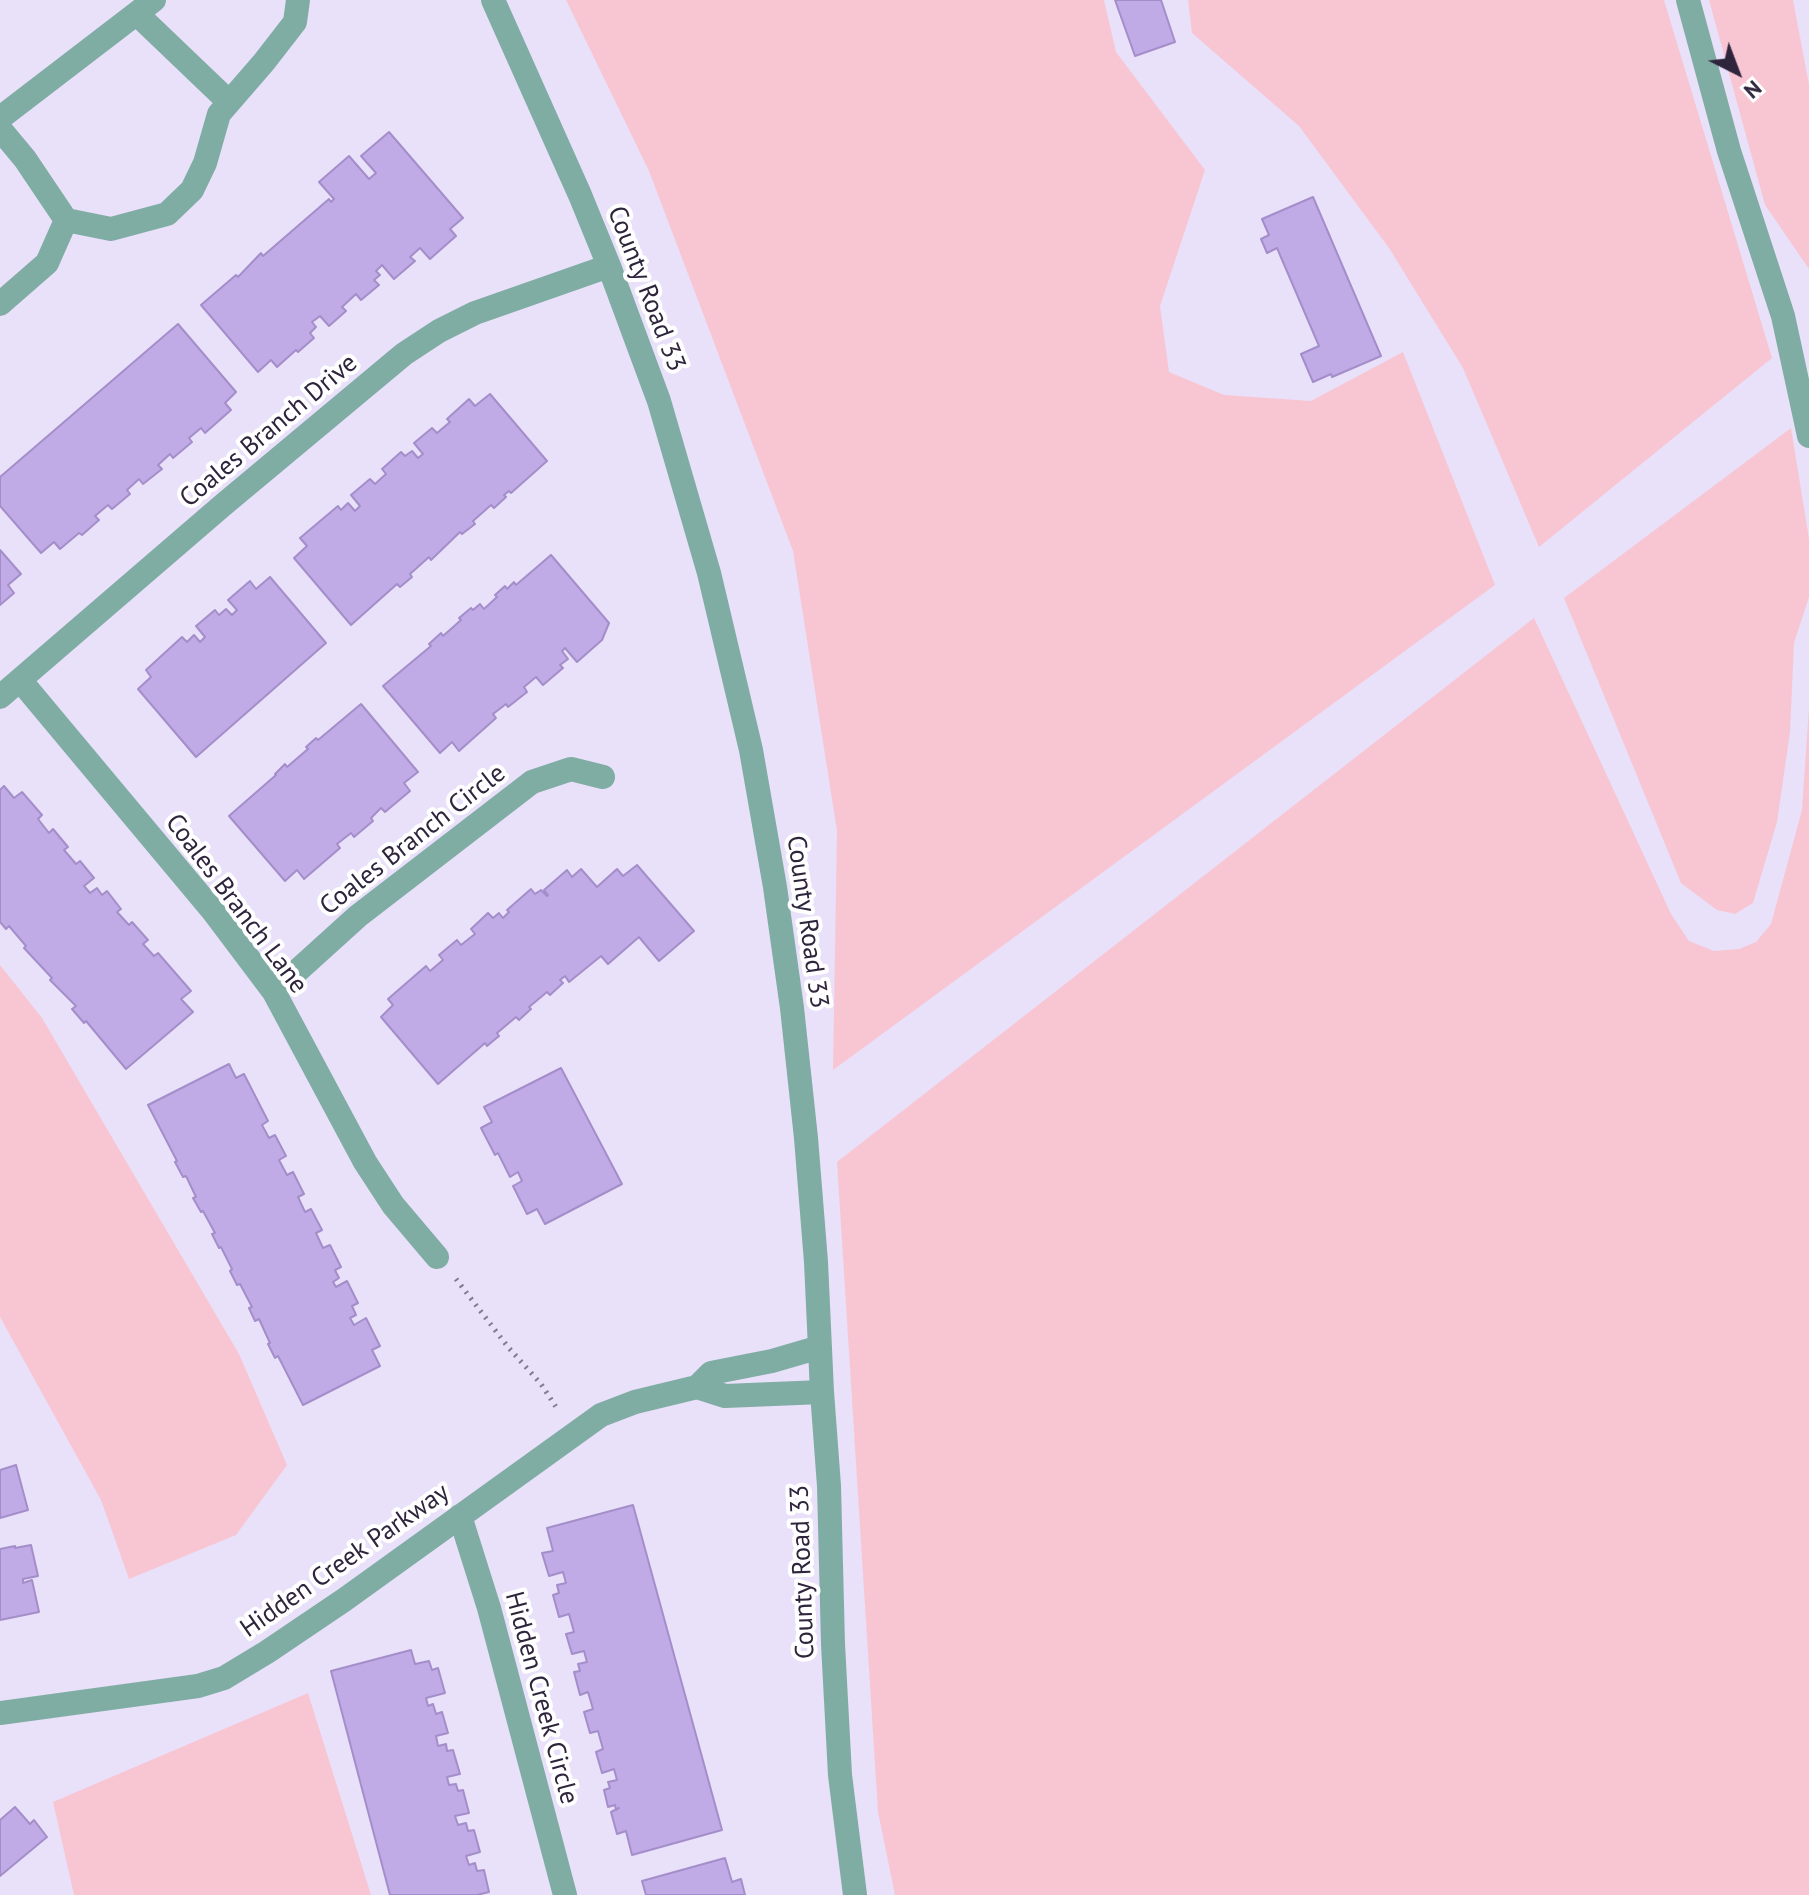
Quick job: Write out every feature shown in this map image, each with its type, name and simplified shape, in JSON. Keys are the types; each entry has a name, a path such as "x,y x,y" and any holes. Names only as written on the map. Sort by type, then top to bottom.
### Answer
{"street":[{"path":"0,129 25,159 66,220 111,229 167,214 192,190 205,163 219,114 295,22 298,0"},
{"name":"County Road 33","path":"493,0 580,195 659,401 709,573 751,750 775,887 806,1138 829,1486 840,1775 855,1895"},
{"path":"1688,0 1729,151 1783,316 1809,436"},
{"path":"0,118 146,7 229,102"},
{"path":"0,304 47,263 66,220"},
{"name":"Coales Branch Drive","path":"0,697 404,354 439,331 475,313 609,266"},
{"name":"Coales Branch Lane","path":"20,680 213,911 274,992 365,1162 393,1205 437,1257"},
{"name":"Coales Branch Circle","path":"274,992 358,916 532,782 571,769 603,777"},
{"name":"Hidden Creek Parkway","path":"0,1713 198,1686 224,1678 344,1600 601,1415 635,1402 697,1387 711,1373 772,1361 820,1347"},
{"name":"Hidden Creek Parkway","path":"697,1387 725,1396 822,1392"},
{"name":"Hidden Creek Circle","path":"460,1516 489,1608 565,1895"}],"path":[{"path":"437,1257 541,1384 573,1434"}],"shaded area":[{"path":"566,0 1104,0 1116,52 1205,170 1160,306 1169,372 1224,395 1311,401 1403,352 1495,585 833,1070 837,831 793,551 649,171"},
{"path":"1188,0 1664,0 1772,358 1539,547 1463,368 1389,248 1299,126 1192,33"},
{"path":"1709,0 1793,0 1809,85 1809,269 1765,205"},
{"path":"1791,428 1809,539 1809,597 1794,643 1790,732 1777,822 1753,903 1735,914 1717,910 1681,883 1564,598"},
{"path":"1534,618 1671,914 1689,941 1714,951 1739,949 1756,942 1771,924 1802,810 1809,708 1809,1895 895,1895 878,1812 837,1162"},
{"path":"0,965 42,1018 239,1354 287,1465 236,1535 129,1579 101,1500 0,1317"},
{"path":"308,1693 371,1895 74,1895 53,1802"}],"building":[{"path":"1115,0 1161,0 1175,42 1135,56"},
{"path":"389,132 463,218 450,229 456,236 430,259 420,248 410,257 415,261 394,279 382,265 376,271 380,275 374,280 379,285 361,300 356,294 342,307 346,311 329,326 320,316 312,322 316,327 310,333 314,338 277,367 271,360 258,372 201,305 236,275 238,277 261,253 263,256 329,199 331,202 334,199 319,182 349,156 369,179 376,173 361,156"},
{"path":"1313,197 1381,356 1313,382 1301,354 1319,346 1277,248 1267,253 1261,239 1269,235 1262,219"},
{"path":"178,324 236,392 225,403 231,410 205,433 201,428 189,438 192,442 173,458 170,454 158,465 162,469 143,484 139,479 127,490 130,494 112,509 108,505 95,516 99,520 82,535 79,533 60,549 54,542 41,553 0,506 0,477"},
{"path":"490,394 547,461 351,625 294,558 307,546 300,538 338,506 341,510 348,503 355,511 360,506 351,495 370,479 375,484 386,474 382,469 401,452 405,456 412,451 418,458 423,454 414,443 432,428 437,433 469,399 475,406"},
{"path":"0,550 21,574 8,585 14,593 0,605"},
{"path":"551,555 609,623 602,640 577,662 565,648 562,651 568,659 560,665 563,668 543,685 536,677 524,687 527,692 493,714 496,718 459,751 452,742 440,753 383,686 471,608 473,610 480,604 484,609 505,586 507,589 514,582 516,585"},
{"path":"270,577 326,643 196,757 138,689 151,677 146,670 182,637 187,642 194,635 200,642 205,637 196,626 215,610 219,615 226,609 232,615 237,610 228,600 250,581 256,589"},
{"path":"361,704 418,772 404,783 410,791 385,812 381,808 371,818 373,821 354,837 351,833 337,844 340,848 304,879 297,870 285,881 229,816 285,764 287,767 316,738 318,740"},
{"path":"4,786 14,798 22,792 42,815 38,819 49,833 53,829 68,847 64,850 76,864 80,861 94,878 84,886 90,893 97,888 102,895 107,891 121,909 117,912 129,925 132,922 148,940 143,944 154,956 158,953 191,991 181,999 193,1012 126,1069 72,1009 76,1006 50,980 52,978 24,948 26,946 9,926 6,929 0,922 0,790"},
{"path":"637,865 694,931 659,961 639,937 608,964 601,956 569,982 565,976 560,980 563,983 550,995 547,992 519,1020 516,1017 497,1033 499,1036 487,1046 485,1043 438,1084 381,1017 393,1005 388,999 426,966 430,971 443,960 439,955 457,940 461,945 475,934 471,929 488,913 493,918 499,913 503,918 509,912 507,910 531,889 535,894 541,890 547,896 544,890 567,870 572,877 581,869 597,887 617,869 623,876"},
{"path":"229,1064 236,1078 244,1074 268,1121 262,1125 269,1138 275,1135 286,1156 279,1160 287,1175 293,1172 304,1194 298,1197 305,1212 311,1209 322,1230 316,1233 323,1248 330,1245 341,1267 335,1270 339,1278 333,1282 336,1287 347,1281 358,1303 352,1306 356,1315 350,1318 354,1325 366,1318 380,1346 372,1350 380,1366 303,1405 278,1356 275,1358 259,1319 255,1321 249,1308 252,1307 240,1284 237,1285 230,1271 232,1269 212,1234 215,1233 193,1198 196,1197 186,1176 183,1177 148,1105"},
{"path":"561,1068 622,1184 545,1224 537,1209 527,1214 513,1186 522,1181 518,1172 510,1177 481,1128 492,1122 484,1107"},
{"path":"16,1465 28,1510 0,1518 0,1470"},
{"path":"633,1505 722,1830 632,1855 626,1831 617,1834 611,1812 616,1810 615,1805 608,1807 604,1790 610,1788 608,1782 617,1780 614,1769 602,1773 596,1752 603,1749 598,1731 590,1733 584,1712 593,1709 588,1692 580,1695 574,1672 580,1671 578,1664 587,1662 584,1651 572,1654 566,1634 574,1632 569,1614 559,1617 553,1595 559,1593 557,1585 566,1583 563,1572 549,1576 542,1553 553,1551 547,1528"},
{"path":"31,1545 38,1576 23,1579 23,1583 32,1580 39,1612 0,1620 0,1549"},
{"path":"411,1650 415,1664 429,1661 432,1670 438,1668 445,1693 426,1698 428,1706 433,1704 436,1714 442,1712 448,1733 436,1736 438,1746 446,1744 447,1751 453,1750 460,1774 447,1777 449,1785 456,1784 458,1791 463,1790 469,1813 455,1816 458,1825 466,1823 468,1831 474,1830 480,1852 466,1856 469,1865 475,1863 477,1871 484,1870 489,1892 477,1895 390,1895 331,1671"},
{"path":"15,1807 30,1824 34,1820 47,1837 0,1876 0,1820"},
{"path":"725,1858 732,1882 741,1879 745,1895 646,1895 642,1881"}]}
